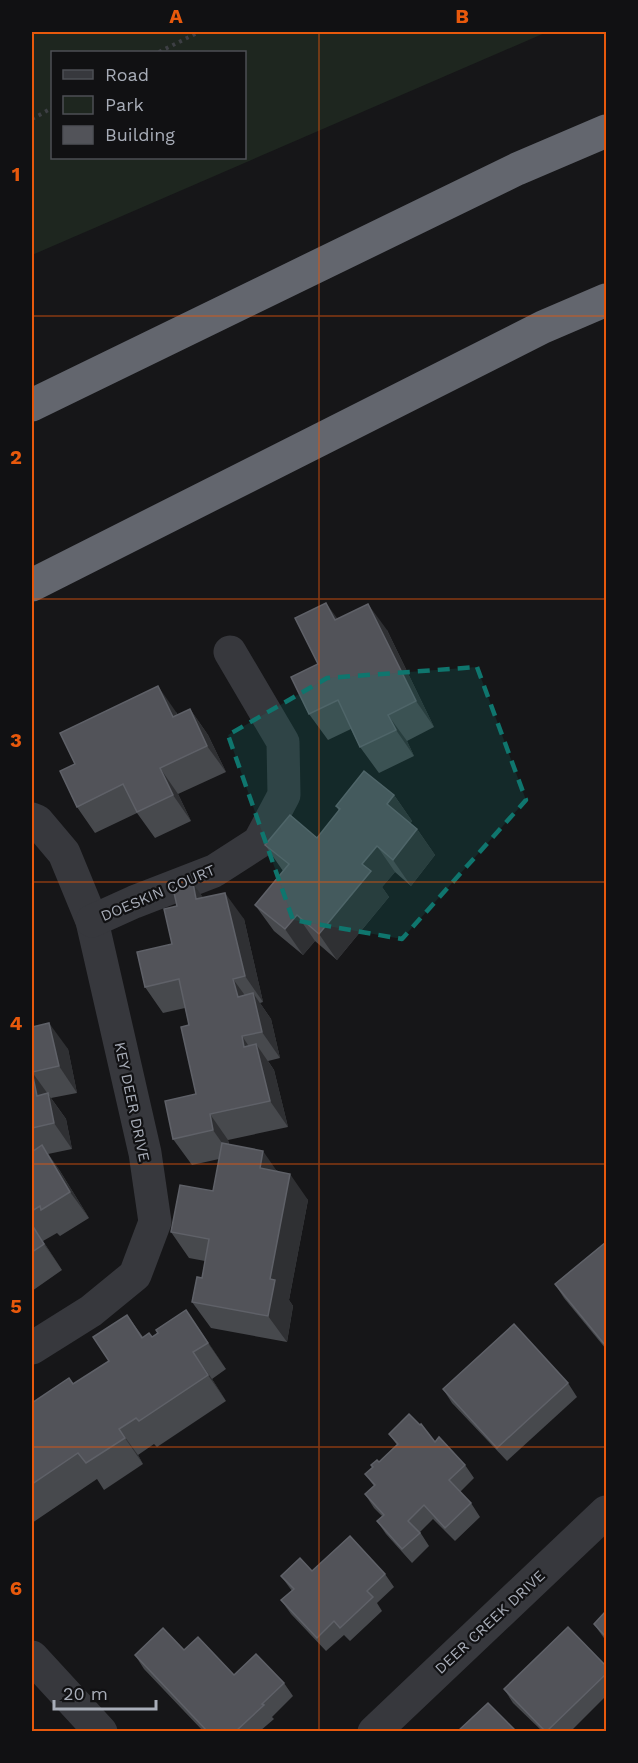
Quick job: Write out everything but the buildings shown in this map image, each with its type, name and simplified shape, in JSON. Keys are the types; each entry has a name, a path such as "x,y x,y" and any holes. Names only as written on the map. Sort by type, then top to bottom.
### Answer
{"highway":[{"path":"32,405 518,169 606,131"},
{"path":"32,585 543,327 606,300"}],"street":[{"name":"DOESKIN COURT","path":"92,921 214,871 259,842 284,795 283,742 230,652"},
{"name":"KEY DEER DRIVE","path":"32,819 37,821 64,854 92,921 145,1153 155,1222 135,1275 91,1311 32,1348"},
{"name":"DEER CREEK DRIVE","path":"374,1731 606,1512"},
{"path":"32,1657 101,1731"}],"path":[{"path":"161,51 199,32"},
{"path":"32,118 51,108"}],"highlighted area":[{"path":"477,667 526,800 402,939 293,920 228,735 327,678"}],"green space":[{"path":"32,32 547,32 32,255"}]}
